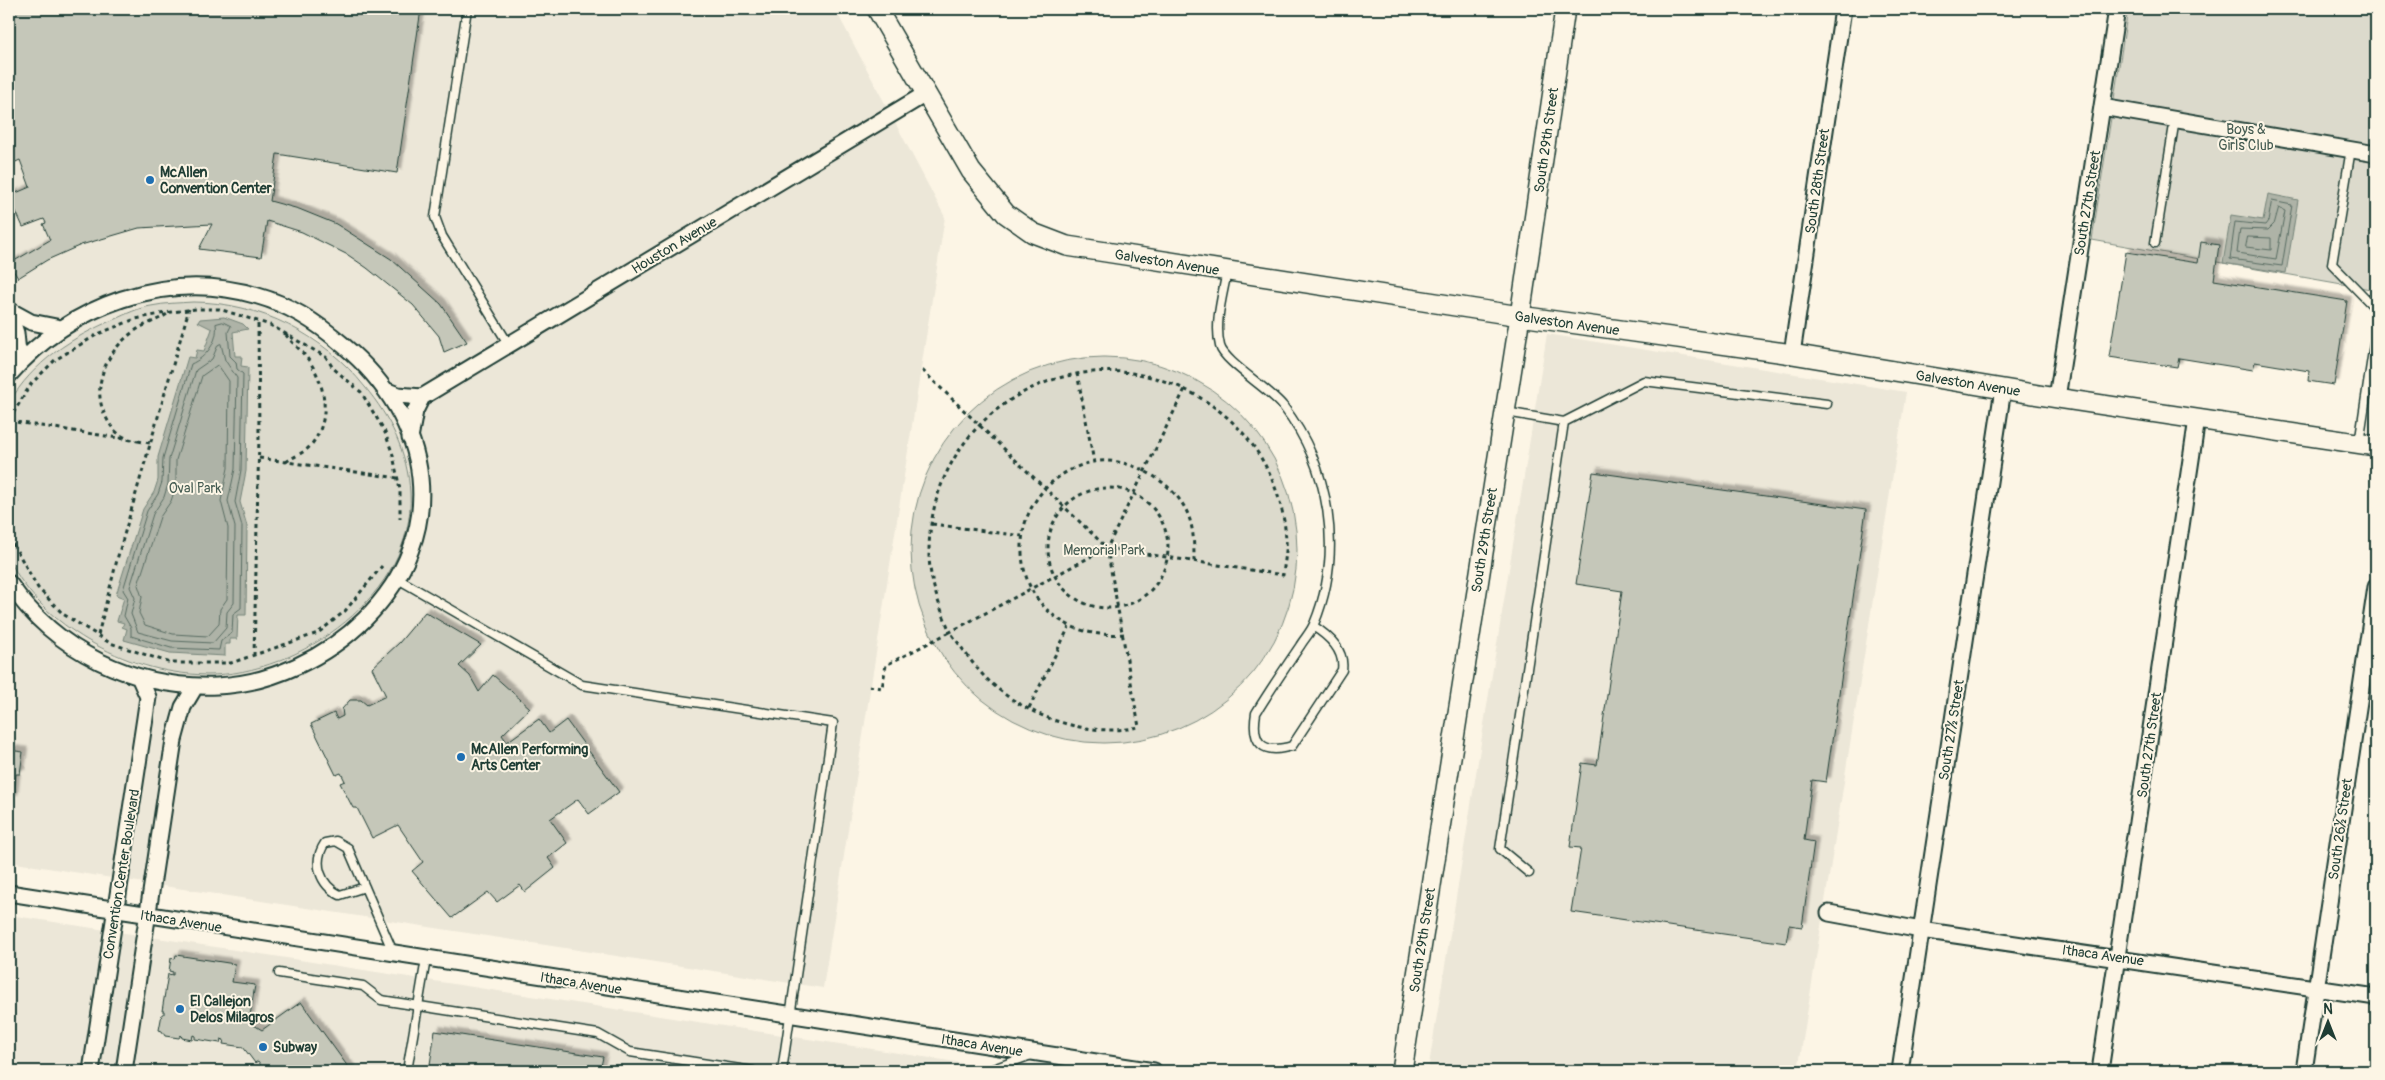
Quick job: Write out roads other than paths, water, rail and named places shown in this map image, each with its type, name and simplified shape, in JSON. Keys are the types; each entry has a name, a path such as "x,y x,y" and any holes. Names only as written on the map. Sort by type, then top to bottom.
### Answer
{"street":[{"name":"Galveston Avenue","path":"877,9 971,171 1006,214 1033,233 1067,246 1520,316 1792,354 2057,398 2368,445"},
{"name":"South 29th Street","path":"1402,1071 1520,316 1565,9"},
{"name":"South 28th Street","path":"1792,354 1843,9"},
{"name":"South 27th Street","path":"2057,398 2117,9"},
{"name":"Houston Avenue","path":"422,398 927,93"},
{"path":"2102,107 2376,154"},
{"path":"9,584 38,618 72,646 98,662 140,679 196,687 248,682 296,666 320,654 357,627 377,607 398,579 416,537 420,514 420,471 410,438 385,390 352,352 316,323 274,301 237,290 197,286 149,291 95,309 61,328 14,369"},
{"path":"9,311 31,322 61,328"},
{"path":"9,311 16,333 14,369"},
{"name":"South 27½ Street","path":"1900,1071 2003,389"},
{"path":"385,390 398,395 422,398 415,411 410,438"},
{"name":"South 27th Street","path":"2100,1071 2197,419"},
{"name":"South 26½ Street","path":"2304,1071 2376,587"},
{"name":"Convention Center Boulevard","path":"91,1071 148,697 140,679"},
{"path":"124,1071 174,740 183,707 196,687"},
{"name":"Ithaca Avenue","path":"9,893 1154,1071"},
{"name":"Ithaca Avenue","path":"1830,913 1921,930 2118,957 2376,997"}],"lane":[{"path":"467,9 435,216 442,236 510,345"},
{"path":"2155,243 2175,119"},
{"path":"2351,149 2332,264 2376,309"},
{"path":"1227,271 1218,331 1220,348 1284,407 1309,448 1325,488 1328,512 1328,569 1314,626 1256,712 1253,730 1256,740 1265,747 1279,750 1292,746 1342,670 1344,661 1336,647 1327,635 1314,626"},
{"path":"2368,445 2376,331"},
{"path":"1504,412 1564,422 1644,381 1827,404"},
{"path":"1530,873 1500,849 1564,422"},
{"path":"398,579 582,685 833,723 782,1071"},
{"path":"365,886 340,895 330,890 318,868 318,853 325,843 336,841 348,848 365,886 394,954"},
{"path":"407,1071 426,959"},
{"path":"279,973 363,986 381,1000 598,1034 630,1052 753,1071"},
{"path":"988,1071 1036,1053"}],"water":[{"path":"2268,194 2298,200 2286,273 2223,263 2231,215 2263,220"},
{"path":"224,317 243,324 248,329 233,332 235,356 242,356 241,366 248,367 246,471 240,502 247,526 246,615 238,615 237,639 230,639 230,644 225,644 225,656 170,653 124,640 127,629 122,627 124,623 117,621 124,598 116,595 143,509 154,492 158,480 158,457 188,357 195,358 197,350 204,351 212,329 198,322 200,319"}],"place":[{"name":"McAllen Convention Center","path":"150,180"},
{"name":"McAllen Performing Arts Center","path":"461,757"},
{"name":"El Callejon Delos Milagros","path":"180,1009"},
{"name":"Subway","path":"263,1047"}],"park label":[{"name":"Boys & Girls Club","path":"2246,138"},
{"name":"Oval Park","path":"195,488"},
{"name":"Memorial Park","path":"1104,550"}]}
